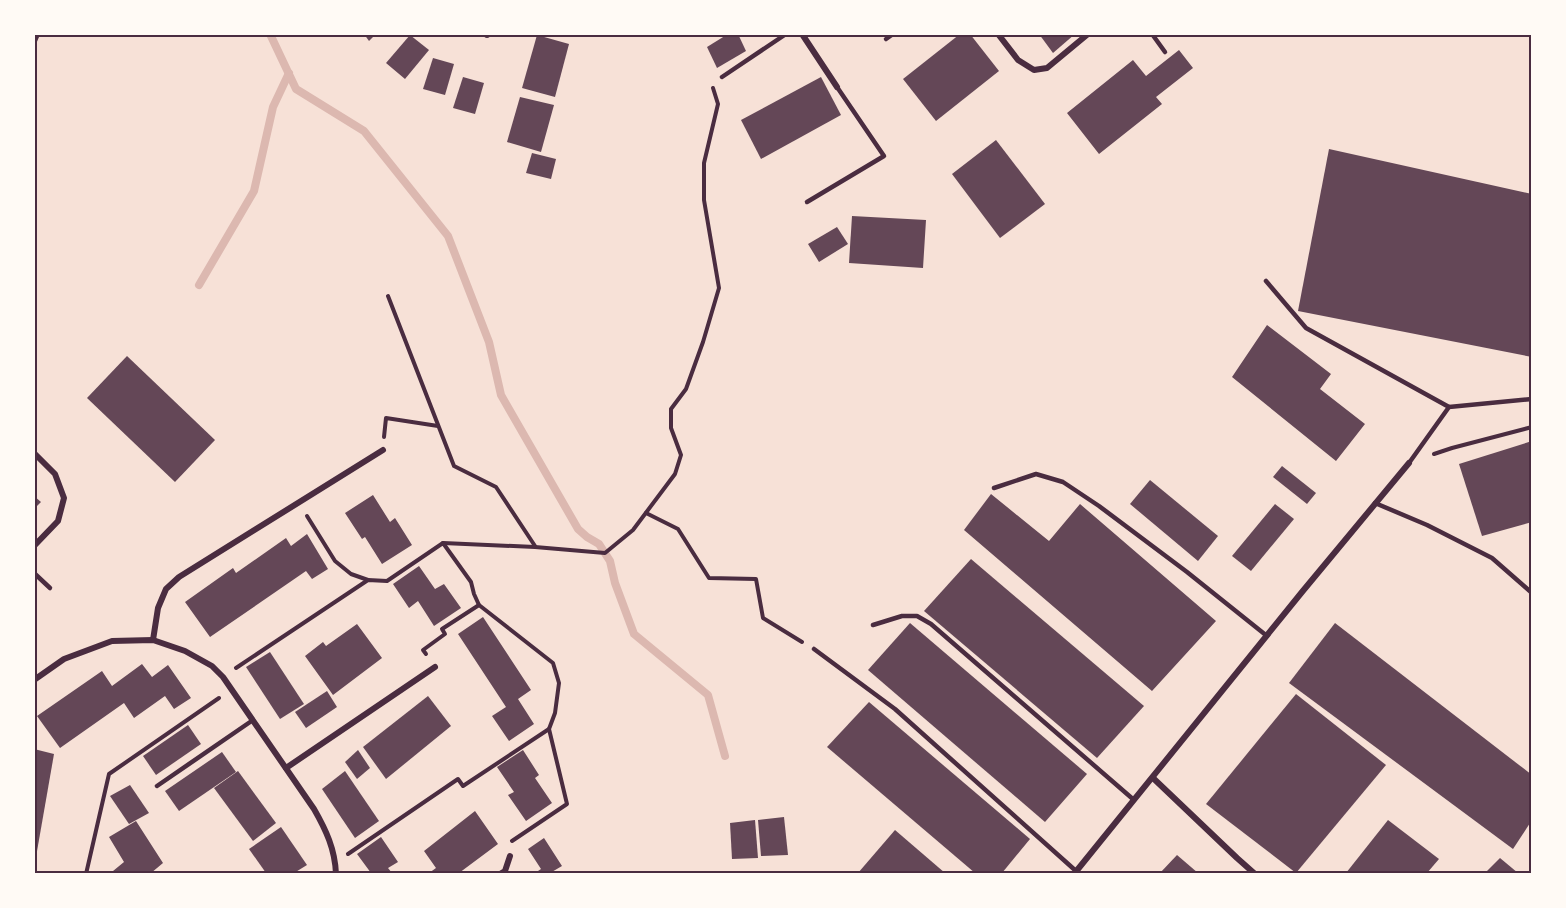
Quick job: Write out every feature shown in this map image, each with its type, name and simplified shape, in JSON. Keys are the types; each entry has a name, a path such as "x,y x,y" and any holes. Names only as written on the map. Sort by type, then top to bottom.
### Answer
{"street":[{"path":"34,41 37,34"},
{"path":"802,34 837,87"},
{"path":"998,34 1018,60 1034,70 1047,68 1088,34"},
{"path":"153,640 158,608 166,589 179,577 383,450"},
{"path":"34,453 55,474 64,498 58,521 34,546"},
{"path":"1075,872 1409,463"},
{"path":"34,680 64,659 112,641 153,640 185,651 212,666 223,677 314,809 327,832 336,873"},
{"path":"286,768 435,668"},
{"path":"1153,778 1237,858 1256,873"},
{"path":"500,873 505,871 510,856"}],"lane":[{"path":"722,77 786,34"},
{"path":"886,39 893,34"},
{"path":"1152,34 1166,52"},
{"path":"807,202 884,156 837,87"},
{"path":"1266,281 1306,328 1449,407 1532,399"},
{"path":"1409,463 1449,407"},
{"path":"994,488 1036,474 1063,482 1100,506 1267,636"},
{"path":"1375,503 1427,525 1491,558 1532,593"},
{"path":"34,573 50,588"},
{"path":"873,625 902,616 917,616 931,624 1134,800"},
{"path":"814,649 895,710 1075,872"},
{"path":"157,786 253,720"}],"path":[{"path":"298,502 335,561 351,574 368,580 387,581 443,543 605,553 633,530 675,474 681,455 671,428 671,409 686,389 719,288 704,200 704,163 718,104"},
{"path":"388,296 454,466 496,487 536,547"},
{"path":"383,450 386,418 438,426"},
{"path":"1409,463 1452,448 1532,427"},
{"path":"646,513 678,529 710,578 756,579 763,618 814,649"},
{"path":"443,543 471,582 479,605 553,663 559,683 555,713 549,729 567,804 504,846 510,856"},
{"path":"223,677 368,580"},
{"path":"435,668 423,650 445,634 442,629 479,605"},
{"path":"86,873 108,774 232,690"},
{"path":"335,863 458,779 463,786 549,729"}],"building":[{"path":"364,34 376,34 369,41"},
{"path":"728,34 738,34 746,51 717,68 707,47"},
{"path":"960,34 970,34 999,71 936,121 903,79"},
{"path":"1039,34 1075,34 1053,53"},
{"path":"410,35 429,50 405,79 386,63"},
{"path":"537,35 569,44 555,97 522,88"},
{"path":"1179,50 1193,68 1156,97 1162,104 1099,154 1067,113 1133,60 1146,76"},
{"path":"433,58 454,64 445,95 423,89"},
{"path":"463,77 484,83 475,114 453,108"},
{"path":"821,77 841,115 761,159 741,120"},
{"path":"520,97 554,105 541,152 507,142"},
{"path":"996,140 1045,204 1000,238 952,174"},
{"path":"1329,149 1532,194 1532,357 1298,311"},
{"path":"532,153 556,159 551,179 526,173"},
{"path":"852,216 926,220 923,268 849,263"},
{"path":"837,227 848,244 819,262 808,244"},
{"path":"1267,325 1331,374 1320,389 1365,424 1336,461 1232,377"},
{"path":"127,356 215,440 175,482 87,398"},
{"path":"1532,441 1532,522 1482,536 1459,464"},
{"path":"1282,466 1316,493 1307,504 1273,477"},
{"path":"1150,480 1218,536 1198,561 1130,504"},
{"path":"991,494 1049,541 1080,504 1216,621 1152,691 964,530"},
{"path":"373,495 390,522 395,518 412,545 382,564 365,537 362,539 345,513"},
{"path":"34,496 41,502 34,509"},
{"path":"1275,504 1294,519 1251,571 1232,556"},
{"path":"307,534 328,569 312,579 306,571 210,637 185,602 233,568 236,573 286,538 291,546"},
{"path":"971,559 1144,706 1097,758 924,611"},
{"path":"419,566 435,589 444,584 461,608 434,626 418,601 409,608 393,584"},
{"path":"483,617 531,690 518,699 534,724 509,741 492,716 506,707 458,634"},
{"path":"910,623 1087,774 1045,822 868,670"},
{"path":"1335,623 1532,775 1532,820 1513,849 1289,683"},
{"path":"357,624 382,658 333,695 305,656 323,642 326,646"},
{"path":"270,652 304,704 280,719 246,667"},
{"path":"142,664 152,677 168,665 191,698 174,709 165,696 134,718 124,703 60,748 37,716 102,671 112,686"},
{"path":"327,691 337,707 306,728 295,712"},
{"path":"1296,694 1386,765 1296,873 1206,804"},
{"path":"428,696 451,726 386,779 363,747"},
{"path":"869,702 1030,839 1002,873 975,873 827,747"},
{"path":"188,725 201,744 156,775 143,756"},
{"path":"34,749 54,754 36,857 34,857"},
{"path":"358,750 370,768 357,779 345,762"},
{"path":"523,750 539,775 535,778 552,803 526,821 508,795 514,792 497,767"},
{"path":"222,752 236,772 179,811 165,791"},
{"path":"238,771 276,823 253,841 214,788"},
{"path":"345,771 379,821 355,838 322,789"},
{"path":"130,785 149,813 129,824 110,796"},
{"path":"475,811 498,844 459,873 429,873 436,868 424,851"},
{"path":"784,817 788,855 761,856 758,820"},
{"path":"755,820 758,858 732,859 730,823"},
{"path":"1388,820 1439,859 1427,873 1346,873"},
{"path":"136,821 163,863 151,873 115,873 113,871 124,862 109,837"},
{"path":"281,827 307,865 294,873 266,873 249,849"},
{"path":"895,830 945,873 858,873"},
{"path":"381,837 398,862 388,868 392,873 371,873 357,854"},
{"path":"544,838 562,866 550,873 535,873 541,869 528,849"},
{"path":"1177,855 1198,873 1160,873"},
{"path":"1500,858 1518,873 1485,873"}],"waterway":[{"path":"270,34 296,89 364,131 448,236 489,342 501,395 578,529 599,544 610,561 615,583 634,634 708,695 725,756"},
{"path":"199,285 254,191 273,107 289,73"}]}
